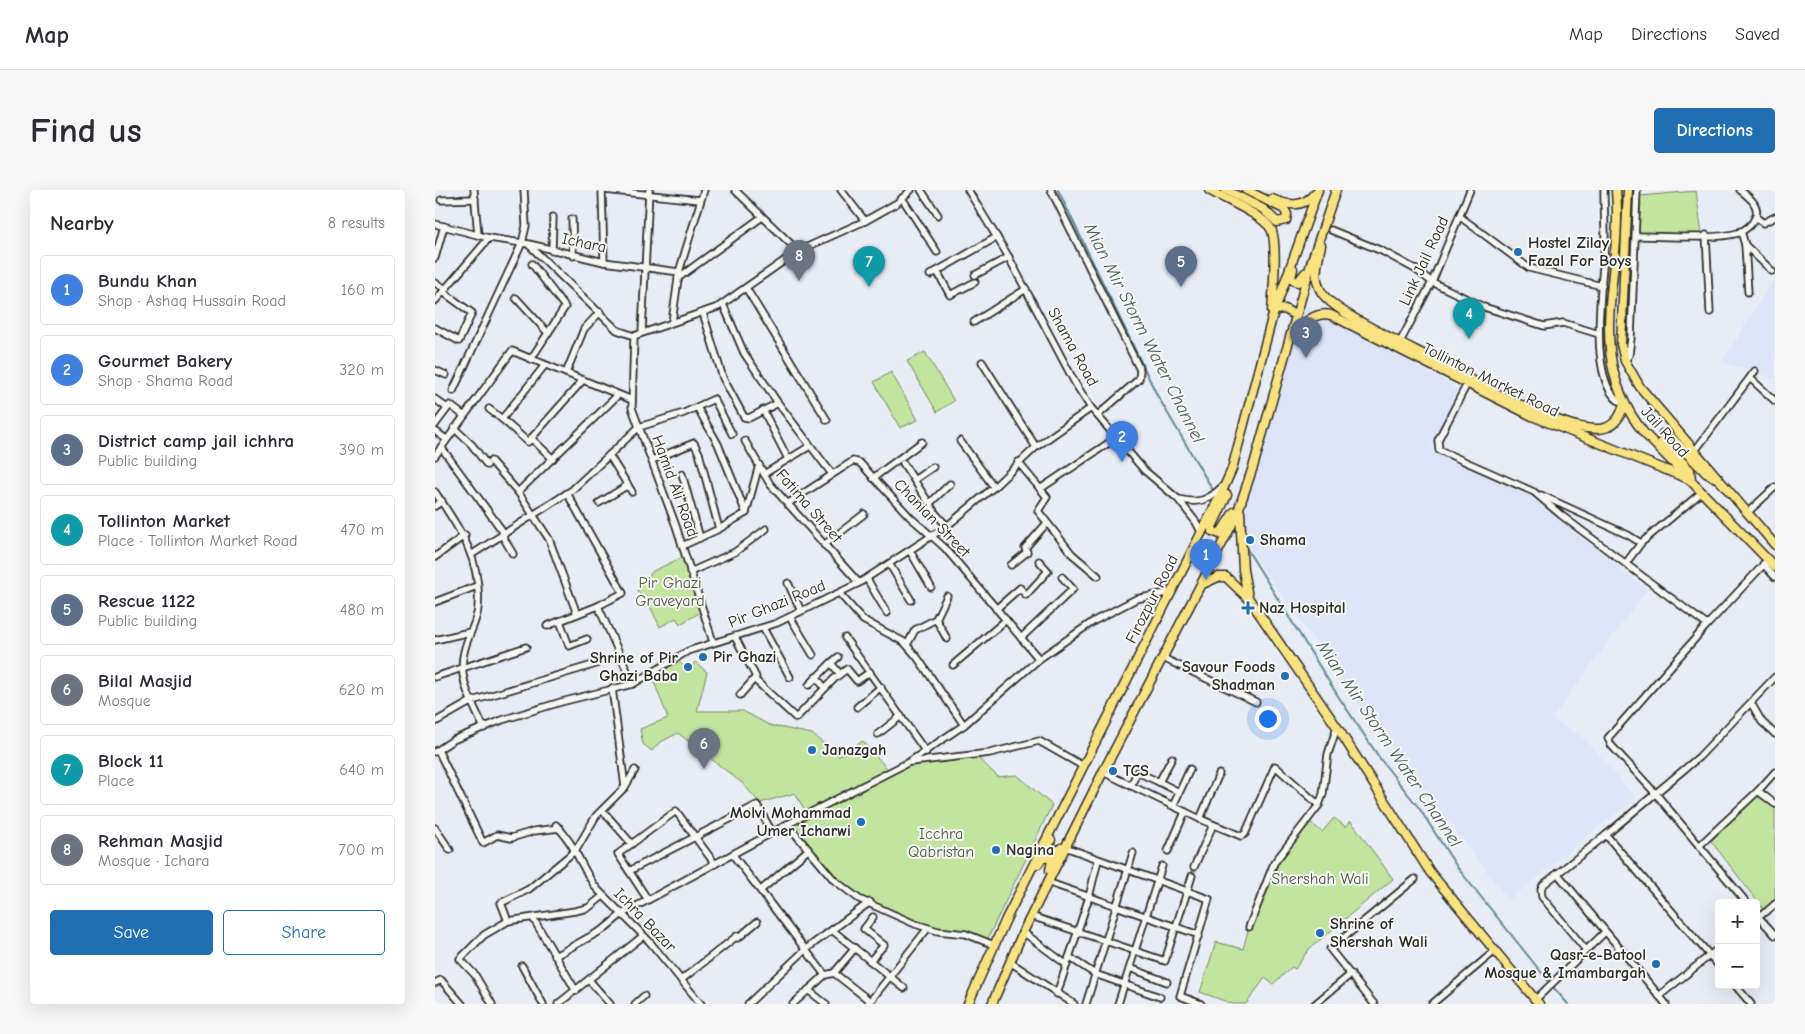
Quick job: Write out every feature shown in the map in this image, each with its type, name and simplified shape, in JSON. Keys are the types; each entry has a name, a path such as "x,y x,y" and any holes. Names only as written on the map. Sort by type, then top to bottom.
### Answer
{"main road":[{"path":"1209,190 1259,218 1270,228 1274,244 1273,314 1285,309 1296,316"},
{"path":"1226,190 1263,209 1277,222 1286,220 1287,214 1284,209 1246,190"},
{"path":"1255,190 1275,200 1297,205 1308,200 1317,190"},
{"name":"Firozpur Road","path":"967,1004 1007,917 1201,534 1214,501 1232,469 1273,314 1317,190"},
{"path":"1249,599 1238,519 1240,509 1312,260 1336,190"},
{"name":"Jail Road","path":"1616,190 1616,241 1610,294 1609,350 1614,378 1624,404 1644,433 1691,480 1766,562 1775,567"},
{"name":"Jail Road","path":"1627,190 1621,344 1625,361 1640,387 1775,545"},
{"name":"Tollinton Market Road","path":"1325,219 1316,272 1321,291 1332,304 1373,333 1467,384 1532,416 1691,480"},
{"path":"1299,241 1291,278 1294,281 1298,282 1302,279 1312,260"},
{"name":"Tollinton Market Road","path":"1289,339 1306,321 1327,314 1400,342 1501,394 1571,424 1599,429 1607,427 1617,420 1624,404"},
{"path":"1691,480 1691,470 1662,441 1663,434 1670,435 1705,473 1717,478"},
{"path":"1232,469 1227,495 1212,527 1215,534 1222,532 1244,496"},
{"path":"991,1004 1047,882 1103,772 1200,586 1238,519"},
{"path":"1200,586 1218,577 1226,577 1249,599 1337,727 1430,872 1537,1002"},
{"path":"1083,766 1081,781 1048,847 1049,851 1055,854 1061,848 1092,786 1103,772"},
{"path":"1007,917 1017,908 1040,861 1046,857 1052,860 1051,868 1029,914 1023,932"}],"street":[{"path":"474,190 477,235"},
{"path":"453,391 525,244 524,190"},
{"path":"604,262 603,190 649,192 700,200"},
{"path":"673,322 679,275 704,190"},
{"path":"735,190 798,251"},
{"path":"841,190 865,221"},
{"path":"525,244 600,312 617,330 634,336 703,313 723,304 798,251 865,221 902,198 911,190"},
{"path":"921,190 938,215"},
{"name":"Shama Road","path":"968,190 1009,256 1091,408 1144,470 1178,499 1196,522 1201,534"},
{"path":"1051,190 1140,370 1139,379 1097,415"},
{"name":"Link Jail Road","path":"1400,342 1432,282 1470,190"},
{"path":"1604,190 1599,334 1601,360 1608,386 1614,398 1624,404"},
{"path":"1625,361 1629,355 1637,190"},
{"path":"1740,190 1750,197 1755,206 1756,217 1763,223 1775,217"},
{"path":"642,332 649,192"},
{"path":"902,198 937,252"},
{"path":"441,200 475,199"},
{"path":"679,275 762,216"},
{"path":"1459,216 1529,268 1602,286"},
{"path":"552,251 553,217"},
{"path":"1636,236 1706,235 1741,231 1756,217"},
{"path":"572,219 573,256"},
{"name":"Ichara","path":"435,224 573,256 604,262 646,266 679,275"},
{"path":"435,258 444,226"},
{"path":"1331,230 1382,251 1415,269 1432,282 1501,313 1544,326 1563,323 1599,334"},
{"path":"1741,231 1745,245 1748,292"},
{"path":"1706,235 1709,312"},
{"path":"930,275 997,237"},
{"path":"435,301 489,238"},
{"path":"1745,245 1772,271"},
{"path":"975,275 1009,256"},
{"path":"531,358 565,307 532,264"},
{"path":"937,272 950,296 975,282"},
{"path":"435,283 472,313 459,341 435,328"},
{"path":"746,288 827,420"},
{"path":"974,322 1026,290"},
{"path":"516,298 548,333"},
{"path":"723,304 745,353 778,403 832,474"},
{"path":"566,373 583,329 600,312"},
{"path":"703,313 723,378 744,417 746,419 778,403"},
{"name":"Hamid Ali Road","path":"634,336 632,400 639,427 682,546 713,642"},
{"path":"435,456 510,352 514,351 632,400"},
{"path":"982,362 1036,447"},
{"path":"502,419 545,365"},
{"path":"435,370 445,375"},
{"path":"1694,452 1755,371"},
{"path":"1750,378 1775,401"},
{"path":"489,409 528,442 583,380"},
{"path":"1467,384 1438,440 1439,450 1628,535 1641,543"},
{"path":"518,492 617,395"},
{"path":"435,399 447,408"},
{"path":"471,555 567,493 639,427 714,400 732,434"},
{"path":"435,425 450,405 463,415"},
{"path":"697,407 717,444 746,513"},
{"name":"Pir Ghazi Road","path":"436,751 453,740 484,728 561,702 633,684 688,650 763,628 839,594 890,565 947,526 994,487 1018,462 1036,447 1091,408"},
{"path":"763,410 788,459"},
{"path":"454,428 518,492 533,514 549,540 577,614"},
{"path":"435,431 446,439"},
{"path":"531,438 553,459"},
{"path":"1041,489 1116,438"},
{"path":"960,441 994,487"},
{"name":"Fatima Street","path":"745,442 764,474 787,504 859,583"},
{"path":"873,478 922,442"},
{"path":"651,460 695,444 719,529"},
{"path":"764,474 810,446"},
{"path":"441,447 503,534 513,554"},
{"path":"609,455 632,492"},
{"name":"Chanian Street","path":"787,504 853,461 860,463 910,516 933,536 1039,659"},
{"path":"1018,462 1047,498 1037,510 1073,554 1097,576"},
{"path":"903,463 929,504 947,526"},
{"path":"682,546 719,529 746,513 759,465"},
{"path":"913,480 933,467"},
{"path":"682,474 700,538"},
{"path":"929,504 950,484"},
{"path":"599,503 628,485"},
{"path":"1747,513 1775,487"},
{"path":"435,492 465,535 476,572 478,609 463,654 462,681 484,728"},
{"path":"1534,492 1561,515 1707,625"},
{"path":"1626,563 1641,543 1702,492"},
{"path":"547,626 598,606 623,593 567,493"},
{"path":"1178,499 1196,503 1214,501"},
{"path":"435,506 441,501"},
{"path":"824,545 864,514"},
{"path":"1011,566 1027,552 1025,548 1047,523"},
{"path":"690,572 735,552 766,529"},
{"path":"435,556 465,535"},
{"path":"910,551 931,587"},
{"path":"997,610 1020,588 1026,595 1049,571 1039,561"},
{"path":"1744,899 1656,794 1611,745 1608,738 1707,625 1766,562 1775,577"},
{"path":"890,565 911,600"},
{"path":"1021,638 1073,589 1062,577"},
{"path":"867,579 887,613"},
{"path":"788,583 801,611"},
{"path":"435,602 477,586"},
{"path":"555,956 604,929 622,914 647,900 787,824 926,752 963,725 1039,659 1110,612 1136,600 1171,592"},
{"path":"839,594 863,620 907,646 963,725"},
{"path":"907,646 915,630 936,619 947,596"},
{"path":"598,606 633,684"},
{"path":"790,617 813,656"},
{"path":"936,619 947,639"},
{"path":"953,665 1005,620"},
{"path":"560,621 569,646 587,639"},
{"path":"763,628 790,677"},
{"path":"435,640 470,632"},
{"path":"735,637 756,677 740,695"},
{"path":"845,638 926,752"},
{"path":"435,677 527,646"},
{"path":"809,685 838,657"},
{"path":"1163,658 1256,702"},
{"path":"831,663 840,674"},
{"path":"435,722 472,701 596,664"},
{"path":"754,679 795,718 840,674 848,669 857,681 870,672"},
{"path":"816,677 825,688"},
{"path":"1586,950 1541,894 1543,885 1699,757 1775,678"},
{"path":"857,707 881,687"},
{"path":"611,688 625,787"},
{"path":"1751,703 1762,722 1775,734"},
{"path":"878,734 901,716"},
{"path":"1249,927 1275,862 1319,805 1323,794 1328,754 1337,727"},
{"path":"909,762 990,753 1039,741 1083,766"},
{"name":"Ichra Bazar","path":"436,751 483,843 497,835 511,838 558,826 576,850 590,880 603,896 643,936 701,1004"},
{"path":"1159,782 1172,758"},
{"path":"1103,772 1213,825 1244,836 1275,766 1319,805"},
{"path":"1173,806 1190,769"},
{"path":"509,921 501,904 529,889 576,850 596,816 625,787 635,770"},
{"path":"1131,786 1137,772 1179,792"},
{"path":"1699,846 1758,791 1775,772"},
{"path":"1200,819 1219,774"},
{"path":"1758,791 1775,804"},
{"path":"629,871 757,805 772,832"},
{"path":"602,810 632,844"},
{"path":"647,900 618,854 676,811 715,864"},
{"path":"1168,851 1185,812"},
{"path":"787,824 808,850 847,891 897,916 928,928 966,934 994,945"},
{"path":"1194,867 1213,825"},
{"path":"435,828 450,850"},
{"path":"1606,835 1715,961"},
{"path":"1065,847 1209,899 1180,996 1201,1004"},
{"path":"761,890 808,850"},
{"path":"1086,1004 1133,853"},
{"path":"733,854 825,974"},
{"path":"1057,994 1089,897 1098,860"},
{"path":"1118,1004 1162,866"},
{"path":"1557,873 1667,1004"},
{"path":"1031,916 1165,961 1192,876"},
{"path":"1374,1004 1331,948 1415,879"},
{"path":"1047,882 1199,935"},
{"path":"492,1004 475,975 461,958 484,935 509,921 588,908 603,896"},
{"path":"748,1004 806,949 870,902"},
{"path":"1760,914 1766,912 1775,904"},
{"path":"533,918 576,991"},
{"path":"870,961 885,945 864,929 873,918"},
{"path":"1760,918 1775,935"},
{"path":"681,980 737,936 739,938 757,922"},
{"path":"833,972 869,1002 928,928"},
{"path":"832,930 904,988"},
{"path":"1023,932 1067,965"},
{"path":"1537,1002 1545,990 1605,932"},
{"path":"558,1004 567,1002 576,991 643,936"},
{"path":"793,1004 825,974 833,972 855,948"},
{"path":"1432,1004 1495,950"},
{"path":"1659,996 1715,951"},
{"path":"1069,957 1095,974 1125,983 1160,997"},
{"path":"1010,962 1074,1004"},
{"path":"522,966 543,1004"},
{"path":"1130,968 1167,982"},
{"path":"1315,1004 1351,974"},
{"path":"435,983 441,980 462,1004"},
{"path":"589,980 610,1004"},
{"path":"1738,989 1751,1004"},
{"path":"808,990 826,1004"},
{"path":"635,1004 644,996"}],"shaded area":[{"path":"1775,277 1775,379 1722,362"},
{"path":"1298,300 1458,389 1431,449 1523,491 1647,590 1552,718 1587,741 1635,798 1509,900 1374,726 1229,520 1240,500 1271,384"}],"green space":[{"path":"1696,191 1702,235 1637,235 1641,204 1640,196"},
{"path":"925,352 954,401 937,412 907,361"},
{"path":"891,372 918,420 900,428 874,382"},
{"name":"Pir Ghazi Graveyard","path":"685,556 703,611 680,624 676,618 660,627 648,602 637,591 653,571"},
{"name":"Icchra Qabristan","path":"676,658 688,671 695,662 707,672 697,711 743,711 769,725 812,734 839,756 863,741 890,772 909,762 975,755 998,777 1017,775 1052,805 986,942 915,924 845,889 787,824 807,814 795,793 760,803 742,783 678,733 659,743 652,751 643,744 640,729 668,718 651,674"},
{"path":"1757,796 1775,807 1775,901 1764,910 1760,905 1760,899 1756,899 1711,841"},
{"name":"Shershah Wali","path":"1334,818 1346,827 1351,821 1393,879 1309,949 1295,969 1292,967 1273,984 1265,978 1246,1004 1233,1004 1200,992 1216,942 1243,949 1249,927 1274,863 1308,820 1322,832"}],"waterway":[{"name":"Mian Mir Storm Water Channel","path":"1058,190 1157,395 1214,492"},
{"name":"Mian Mir Storm Water Channel","path":"1233,527 1239,536"},
{"name":"Mian Mir Storm Water Channel","path":"1245,546 1338,696 1381,760 1419,808 1457,867 1549,982"},
{"name":"Mian Mir Storm Water Channel","path":"1552,986 1568,1004"}],"place":[{"name":"Hostel Zilay Fazal For Boys","path":"1518,252"},
{"name":"Rehman Masjid","path":"799,281"},
{"name":"Block 11","path":"869,287"},
{"name":"Rescue 1122","path":"1181,287"},
{"name":"Tollinton Market","path":"1469,339"},
{"name":"District camp jail ichhra","path":"1306,358"},
{"name":"Gourmet Bakery","path":"1122,462"},
{"name":"Shama","path":"1250,540"},
{"name":"Bundu Khan","path":"1206,580"},
{"name":"Naz Hospital","path":"1248,608"},
{"name":"Pir Ghazi","path":"703,657"},
{"name":"Shrine of Pir Ghazi Baba","path":"688,667"},
{"name":"Savour Foods Shadman","path":"1285,676"},
{"name":"Janazgah","path":"812,750"},
{"name":"Bilal Masjid","path":"704,769"},
{"name":"TCS","path":"1113,771"},
{"name":"Molvi Mohammad Umer Icharwi","path":"861,822"},
{"name":"Nagina","path":"996,850"},
{"name":"Shrine of Shershah Wali","path":"1320,933"},
{"name":"Qasr-e-Batool Mosque & Imambargah","path":"1656,964"}]}
